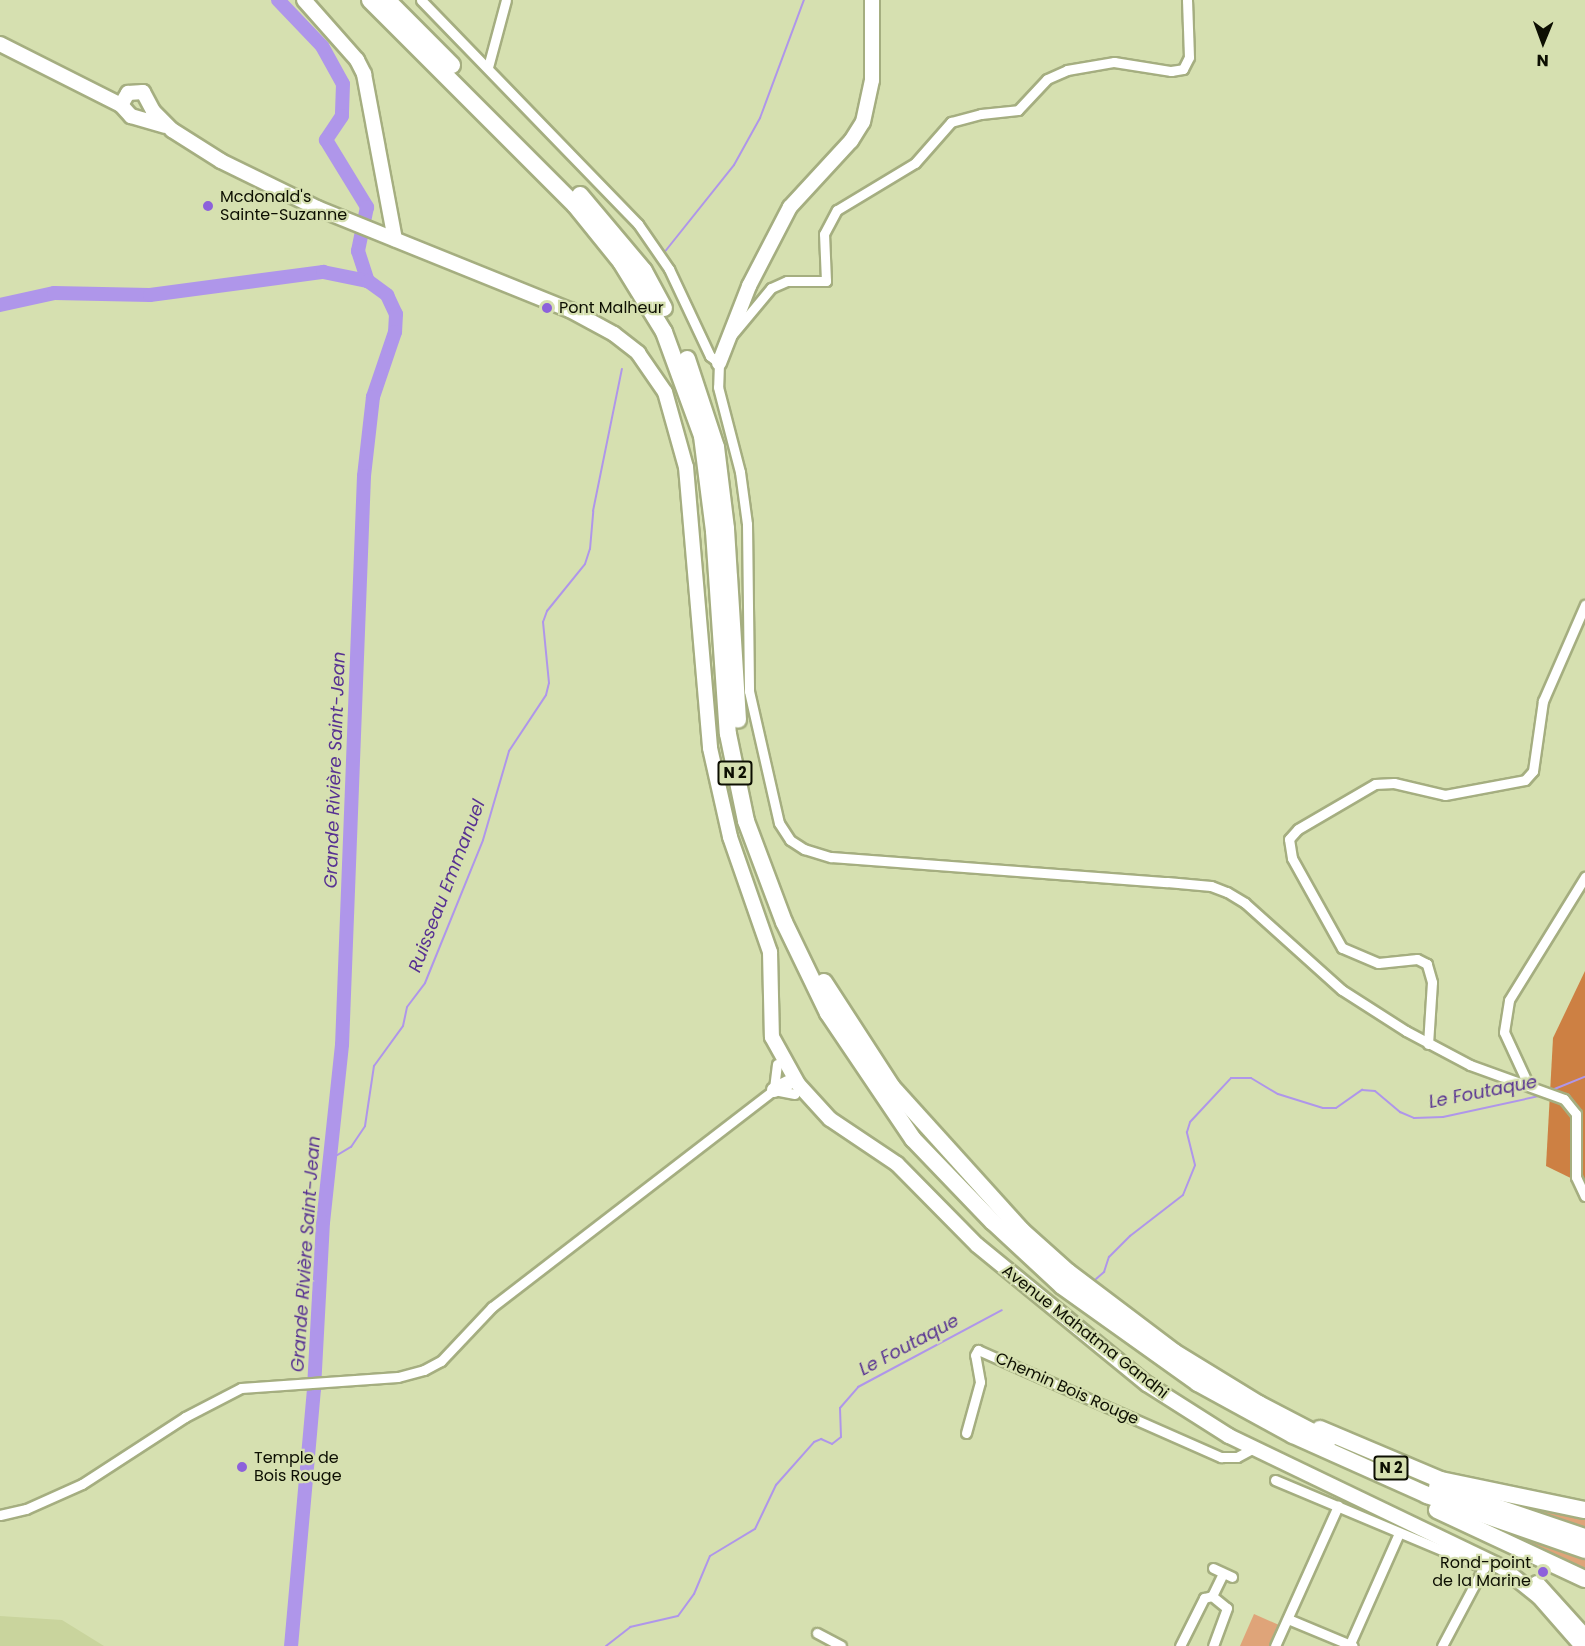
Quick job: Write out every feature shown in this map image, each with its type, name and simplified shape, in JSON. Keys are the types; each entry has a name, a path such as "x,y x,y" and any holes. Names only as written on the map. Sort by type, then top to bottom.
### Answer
{"highway":[{"name":"N 2","path":"370,0 575,205 621,262 664,332 702,436 714,531 727,723 746,821 784,922 853,1054 913,1140 993,1222 1062,1286 1198,1383 1293,1436 1427,1496 1585,1550"},
{"name":"N 2","path":"387,0 618,236 644,271 682,347 696,379 716,447 726,529 737,710 746,776 769,858 790,911 836,1004 899,1095 1021,1230 1121,1314 1208,1374 1259,1404 1372,1460 1434,1486 1585,1537"},
{"path":"1208,1374 1402,1467 1441,1480 1585,1510"},
{"path":"1293,1436 1356,1472 1585,1579"}],"main road":[{"path":"124,99 131,116 140,116 172,130 257,180 350,222 388,236 364,74 357,60 304,0"},
{"path":"719,363 732,335 748,286 790,207 851,141 863,123 872,80 872,0"},
{"path":"0,44 93,90 124,99 139,91 172,130"},
{"path":"140,116 148,101"},
{"name":"Avenue Mahatma Gandhi","path":"388,236 594,322 638,353 665,392 676,423 690,499 699,653 710,748 730,837 770,952 769,1011 775,1046 783,1066 817,1107 865,1144 897,1164 977,1245 1147,1384 1254,1448 1507,1561 1550,1602 1568,1624 1581,1632"},
{"path":"783,1066 791,1088 823,1118 847,1131"},
{"path":"774,1090 791,1088"},
{"name":"Avenue Mahatma Gandhi","path":"791,1088 834,1130 865,1144"},
{"name":"Avenue Mahatma Gandhi","path":"1364,1498 1486,1564 1520,1579 1541,1593 1582,1646"}],"street":[{"path":"421,0 638,224 669,269 710,356 719,363 718,387 740,472 747,524 749,691 779,823 790,840 804,849 831,857 1211,886 1245,903 1342,990 1428,1044 1470,1065 1555,1093 1576,1114 1576,1177 1585,1196"},
{"path":"488,67 506,0"},
{"path":"732,335 771,288 787,281 826,281 824,234 837,210 915,162 951,122 981,114 1018,110 1047,79 1067,69 1114,62 1170,71 1183,69 1189,57 1187,0"},
{"path":"1428,1044 1432,982 1428,964 1418,959 1378,963 1342,948 1292,858 1289,839 1298,829 1375,784 1394,783 1445,795 1525,780 1533,771 1543,702 1585,605"},
{"path":"1528,1084 1504,1032 1509,1000 1585,877"},
{"path":"0,1515 26,1509 82,1484 185,1417 241,1388 325,1380 398,1377 441,1361 492,1307 774,1090 783,1066"},
{"name":"Chemin Bois Rouge","path":"966,1433 980,1382 975,1355 978,1350 1221,1457 1237,1457 1254,1448"},
{"path":"1275,1480 1399,1533 1486,1564 1442,1646"},
{"path":"1275,1646 1338,1506"},
{"path":"1288,1619 1350,1646 1399,1533"},
{"path":"1180,1646 1204,1598 1212,1596 1227,1575 1213,1568"},
{"path":"1212,1596 1227,1608 1213,1646"},
{"path":"817,1633 841,1646"}],"shaded area":[{"path":"1585,971 1585,1185 1546,1166 1553,1038"},
{"path":"1459,1488 1585,1513 1585,1531"},
{"path":"1465,1518 1585,1557 1585,1572"},
{"path":"1254,1614 1279,1625 1269,1646 1240,1646"},
{"path":"0,1616 62,1620 104,1646 0,1646"}],"waterway":[{"path":"278,0 322,46 343,84 342,116 326,140 367,207 358,251 368,281"},
{"name":"Ruisseau Emmanuel","path":"663,254 734,165 760,118 804,0"},
{"name":"Grande Rivière Saint-Jean","path":"0,305 54,293 150,295 323,272 368,281 387,295 396,314 395,332 373,397 364,476 342,1045 323,1222 314,1389 291,1646"},
{"name":"Ruisseau Emmanuel","path":"329,1160 351,1147 365,1126 374,1066 403,1026 407,1007 425,983 483,840 509,751 546,695 549,683 543,622 547,611 585,564 590,549 593,511 622,369"},
{"name":"Le Foutaque","path":"1552,1090 1585,1077"},
{"name":"Le Foutaque","path":"1096,1279 1104,1272 1109,1257 1130,1236 1183,1195 1195,1165 1187,1132 1190,1122 1231,1078 1251,1078 1278,1094 1323,1108 1336,1108 1362,1090 1375,1091 1400,1112 1414,1118 1443,1117 1544,1095"},
{"name":"Le Foutaque","path":"606,1646 630,1627 678,1616 694,1594 710,1556 755,1529 776,1485 814,1442 821,1439 832,1444 841,1437 840,1408 858,1387 1002,1310"}],"place":[{"name":"Mcdonald's Sainte-Suzanne","path":"208,206"},
{"name":"Pont Malheur","path":"547,308"},
{"name":"Temple de Bois Rouge","path":"242,1467"},
{"name":"Rond-point de la Marine","path":"1543,1572"}]}
